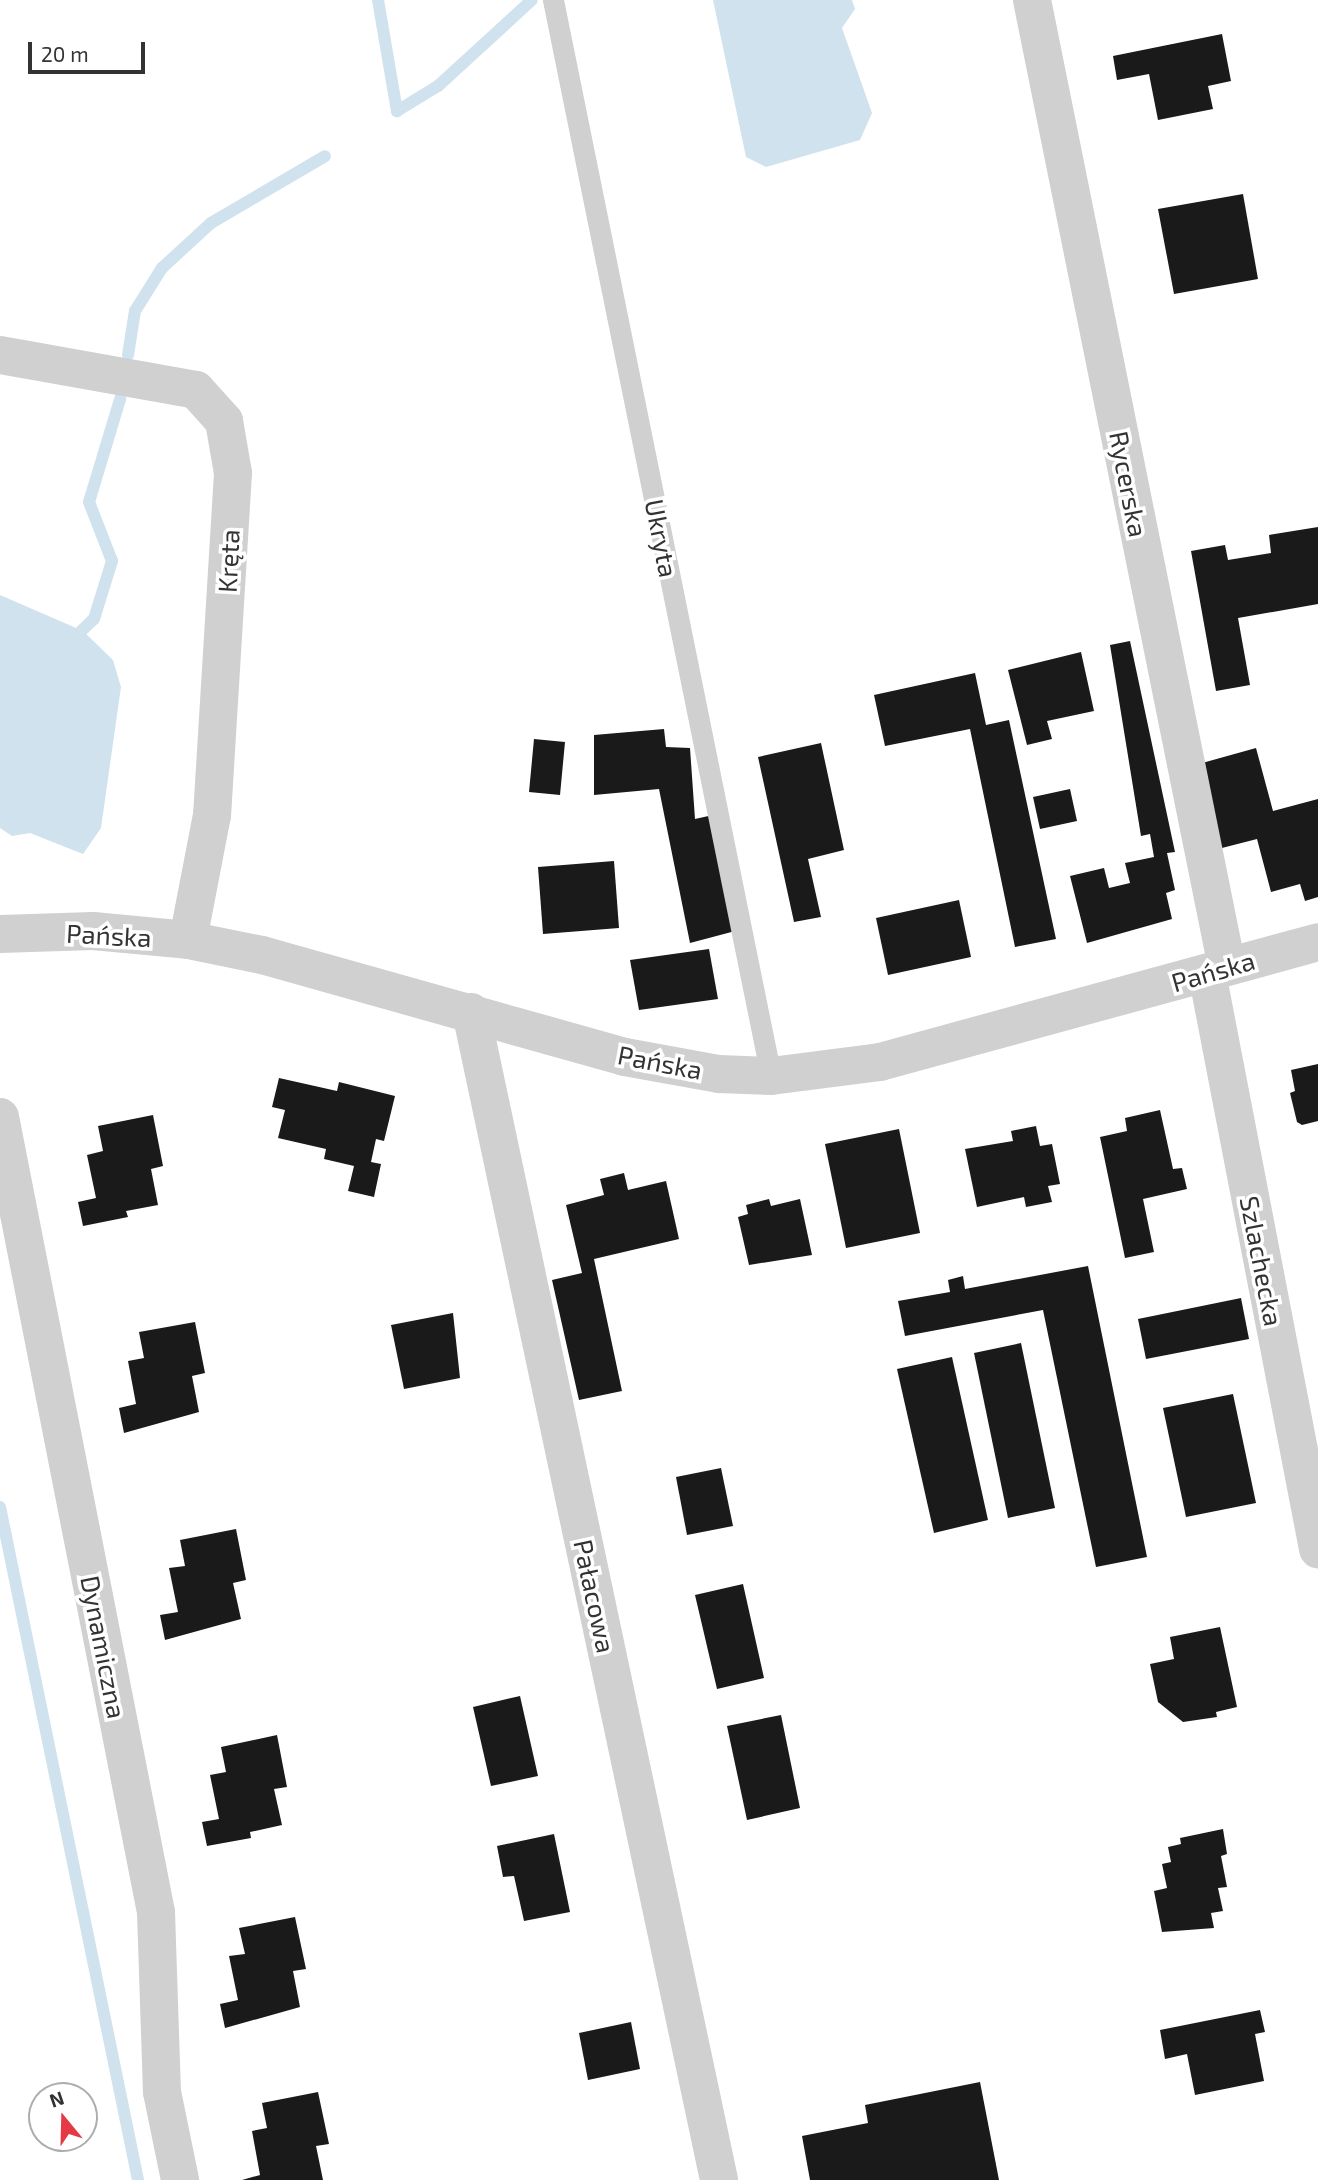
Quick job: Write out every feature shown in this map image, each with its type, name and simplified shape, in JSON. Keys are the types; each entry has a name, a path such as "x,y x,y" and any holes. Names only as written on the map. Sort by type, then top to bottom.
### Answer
{"street":[{"name":"Rycerska","path":"1032,0 1217,970"},
{"name":"Kręta","path":"0,355 196,390 224,421 233,473 212,815 188,940"},
{"name":"Pańska","path":"0,934 93,931 188,940 262,955 471,1012 625,1058 719,1074 771,1076 880,1062 1318,942"},
{"name":"Szlachecka","path":"1217,970 1318,1549"},
{"name":"Pałacowa","path":"471,1012 719,2180"},
{"name":"Dynamiczna","path":"0,1117 156,1912 162,2092 180,2180"}],"lane":[{"name":"Ukryta","path":"553,0 771,1076"}],"water":[{"path":"713,0 852,0 855,9 842,28 872,113 860,140 766,167 746,157"},
{"path":"0,595 83,631 113,660 121,687 101,828 83,854 30,833 12,836 0,828"}],"building":[{"path":"1222,34 1231,81 1208,86 1213,109 1158,120 1149,74 1117,80 1113,56"},
{"path":"1243,194 1258,279 1174,294 1158,209"},
{"path":"1318,527 1318,604 1238,618 1250,685 1216,691 1191,551 1225,545 1228,560 1271,553 1269,535"},
{"path":"1130,641 1175,852 1167,853 1175,890 1166,893 1172,919 1087,943 1070,876 1104,868 1109,888 1130,883 1125,863 1154,857 1150,834 1141,836 1110,645"},
{"path":"1081,652 1094,711 1047,721 1052,739 1027,745 1008,670"},
{"path":"975,673 986,725 1009,720 1056,939 1015,947 970,729 885,746 874,695"},
{"path":"664,729 666,747 690,748 695,819 713,815 739,930 690,943 659,789 594,795 594,735"},
{"path":"534,739 565,742 560,795 529,792"},
{"path":"821,743 844,850 808,859 821,917 794,922 758,757"},
{"path":"1256,748 1273,811 1318,799 1318,897 1305,901 1300,884 1271,892 1257,839 1218,849 1195,765"},
{"path":"1070,789 1077,821 1040,829 1033,797"},
{"path":"614,861 619,928 543,934 538,867"},
{"path":"959,900 971,957 888,975 876,918"},
{"path":"709,949 718,999 639,1010 630,960"},
{"path":"1318,1064 1318,1121 1302,1125 1297,1122 1290,1093 1295,1091 1291,1070"},
{"path":"279,1078 337,1091 339,1082 395,1096 384,1141 376,1139 371,1162 381,1164 374,1197 348,1191 354,1166 324,1159 326,1149 278,1138 285,1110 272,1107"},
{"path":"1160,1110 1173,1169 1182,1168 1187,1189 1143,1199 1154,1252 1125,1258 1100,1137 1127,1131 1125,1118"},
{"path":"153,1115 163,1166 151,1169 158,1205 126,1211 128,1217 83,1226 78,1202 96,1198 87,1155 103,1151 98,1126"},
{"path":"1036,1126 1040,1146 1052,1144 1060,1184 1048,1186 1052,1202 1026,1207 1024,1197 977,1207 965,1149 1013,1141 1011,1131"},
{"path":"899,1129 920,1233 846,1248 825,1144"},
{"path":"624,1173 628,1190 666,1181 679,1239 594,1259 622,1391 579,1400 552,1280 582,1273 566,1205 604,1195 600,1179"},
{"path":"769,1199 771,1206 800,1199 812,1255 749,1265 738,1217 748,1214 746,1205"},
{"path":"1088,1266 1147,1557 1096,1567 1043,1310 905,1336 898,1301 950,1292 948,1280 963,1276 965,1289"},
{"path":"1241,1298 1249,1339 1146,1359 1138,1319"},
{"path":"453,1313 460,1378 404,1389 391,1325"},
{"path":"195,1322 205,1373 192,1376 199,1412 124,1433 119,1408 136,1404 128,1361 144,1358 139,1332"},
{"path":"1021,1343 1055,1508 1008,1518 974,1353"},
{"path":"952,1357 988,1520 934,1533 897,1369"},
{"path":"1233,1394 1256,1503 1186,1517 1163,1408"},
{"path":"721,1468 733,1526 687,1535 676,1477"},
{"path":"236,1529 246,1580 233,1583 241,1619 165,1640 160,1615 178,1612 169,1568 185,1566 180,1540"},
{"path":"743,1584 764,1678 717,1689 695,1595"},
{"path":"1220,1627 1237,1707 1216,1712 1217,1717 1183,1722 1158,1702 1150,1664 1174,1659 1170,1637"},
{"path":"520,1696 538,1776 491,1786 473,1707"},
{"path":"781,1715 800,1808 747,1820 727,1726"},
{"path":"277,1735 287,1787 274,1789 282,1825 250,1832 251,1838 207,1846 202,1822 219,1819 210,1775 226,1772 221,1747"},
{"path":"1223,1829 1227,1854 1221,1856 1227,1887 1218,1888 1223,1911 1211,1913 1214,1928 1162,1932 1154,1891 1167,1888 1162,1864 1171,1862 1168,1847 1181,1844 1180,1838"},
{"path":"554,1834 570,1912 524,1921 514,1876 503,1877 497,1846"},
{"path":"295,1917 306,1969 293,1971 300,2007 225,2028 220,2004 238,2000 229,1956 245,1954 239,1928"},
{"path":"1260,2010 1265,2032 1255,2034 1264,2081 1195,2095 1187,2054 1165,2059 1160,2030"},
{"path":"631,2022 640,2069 588,2080 579,2033"},
{"path":"980,2082 999,2180 810,2180 802,2136 868,2123 865,2105"},
{"path":"318,2092 329,2144 316,2146 323,2180 242,2180 260,2175 252,2131 267,2128 262,2103"}],"waterway":[{"path":"378,0 397,111 438,86 532,0"},
{"path":"128,355 135,311 162,268 211,223 325,156"},
{"path":"72,640 94,619 112,561 89,502 120,399"},
{"path":"0,1507 138,2180"}]}
